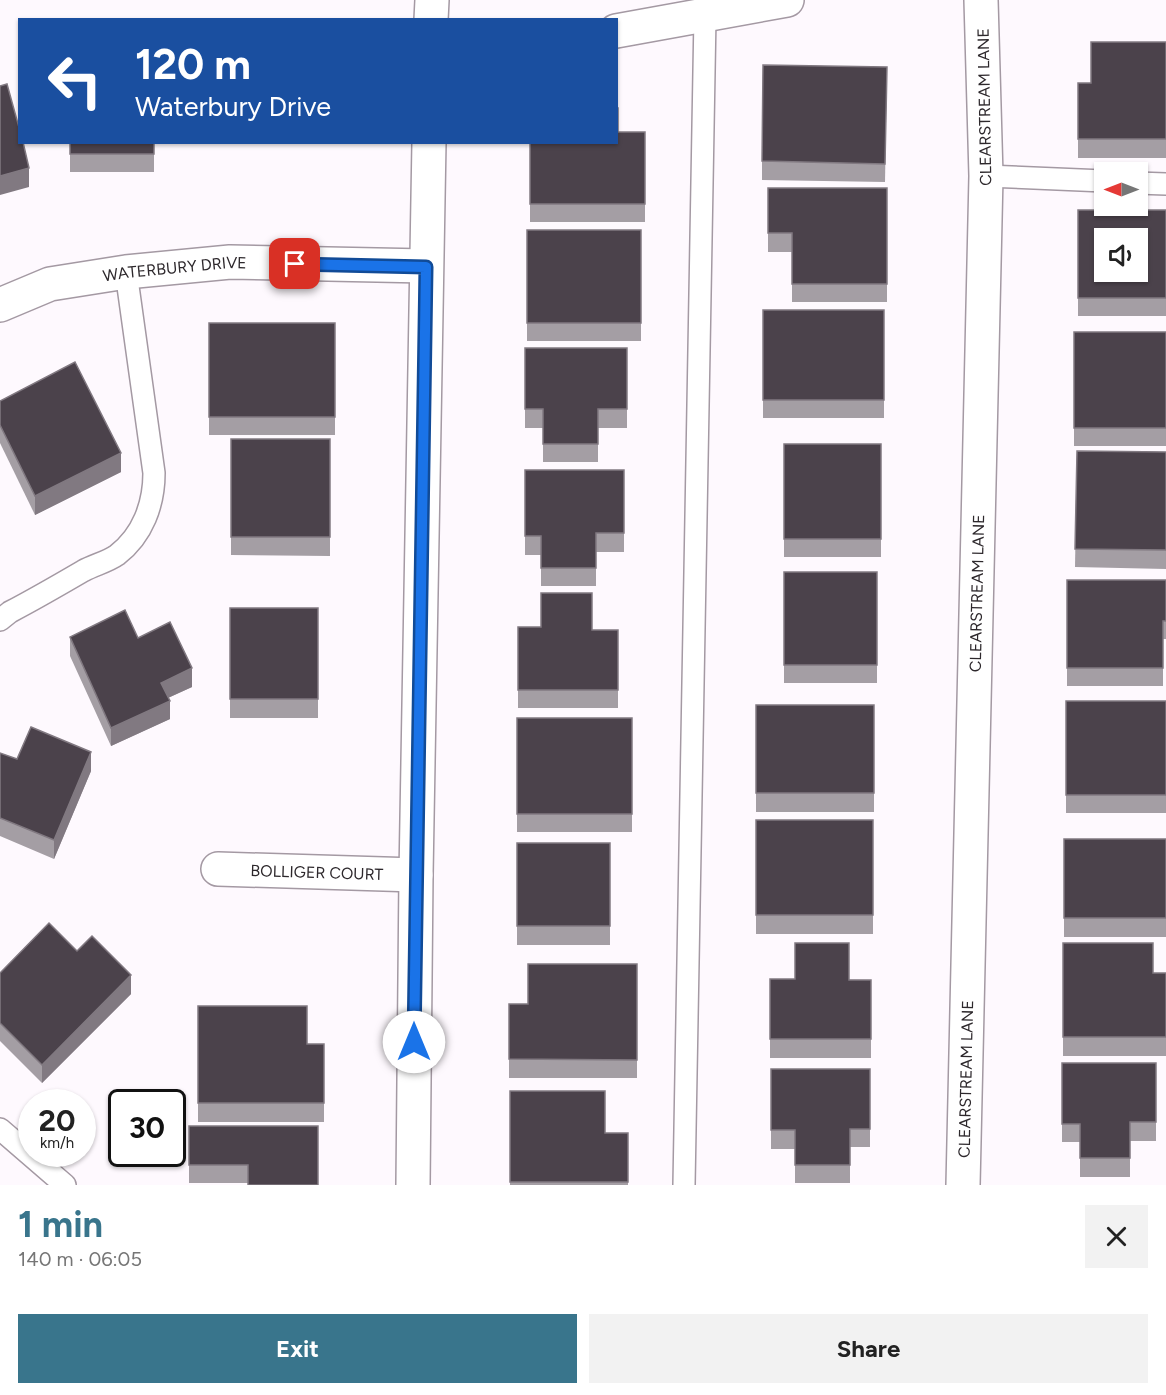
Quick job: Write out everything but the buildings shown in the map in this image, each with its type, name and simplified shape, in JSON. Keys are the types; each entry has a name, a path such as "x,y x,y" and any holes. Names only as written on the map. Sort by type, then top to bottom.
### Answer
{"street":[{"path":"431,18 432,0"},
{"path":"618,31 787,0"},
{"name":"CLEARSTREAM LANE","path":"963,1185 986,176 981,0"},
{"path":"413,1185 429,144"},
{"name":"WATERBURY DRIVE","path":"0,305 50,284 126,272 230,262 426,267"},
{"name":"BOLLIGER COURT","path":"218,869 416,875"}],"lane":[{"path":"684,1185 705,16"},
{"path":"986,176 1094,181"},
{"path":"1148,183 1166,184"},
{"path":"0,620 10,612 90,567 116,556 132,541 146,518 154,490 154,473 126,272"},
{"path":"0,1129 65,1185"}],"route":[{"path":"295,264 426,267 414,1042"}]}
